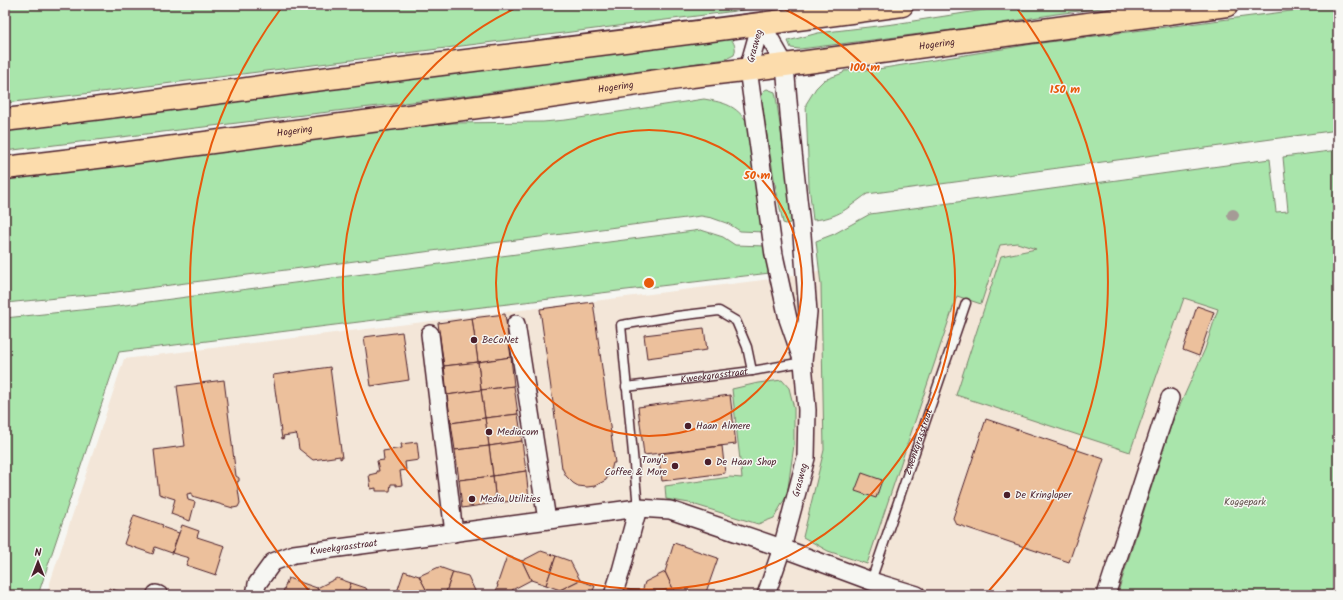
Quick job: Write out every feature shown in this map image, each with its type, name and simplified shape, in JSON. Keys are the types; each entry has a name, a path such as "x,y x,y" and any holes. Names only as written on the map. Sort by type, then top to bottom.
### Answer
{"highway":[{"path":"5,120 80,112 902,5"},
{"name":"Hogering","path":"5,168 508,103 692,76 785,65 1227,5"}],"street":[{"name":"Grasweg","path":"761,23 785,65 808,312 803,362 807,410 806,458 782,548 766,595"},
{"name":"Grasweg","path":"761,23 748,69 774,255 788,319 803,362"},
{"path":"516,324 548,520"},
{"path":"430,334 454,534"},
{"path":"1106,595 1170,398"},
{"path":"613,595 638,508"},
{"name":"Kweekgrasstraat","path":"255,595 257,584 273,562 294,554 454,534 638,508 670,510 782,548"},
{"path":"782,548 871,581 917,595"}],"lane":[{"name":"Zwenkgrasstraat","path":"871,581 966,303"},
{"path":"638,508 621,324 719,311 736,321 747,347 752,371"},
{"name":"Kweekgrasstraat","path":"626,387 752,371 803,362"}],"shaded area":[{"path":"1053,232 1245,285 1147,595 46,595 124,359 763,280"}],"green space":[{"path":"5,5 794,5 775,6 5,103"},
{"path":"1016,5 1124,5 984,26 800,49 791,48 788,41 818,33 894,24"},
{"path":"1338,5 1338,130 867,194 836,215 813,220 809,186 806,104 816,88 824,80 843,73 844,71 878,69 1033,44"},
{"path":"730,37 735,46 735,52 734,55 726,59 478,94 5,151 5,127"},
{"path":"767,89 775,92 792,210 792,219 790,223 786,224 783,223 775,184 761,100 762,93"},
{"path":"704,99 729,106 739,112 748,123 764,232 740,231 729,224 701,216 109,293 5,303 5,176 252,148 306,140 451,123 543,122 566,120"},
{"name":"Koggepark","path":"1338,150 1338,595 1117,595 1172,423 1205,349 1218,309 1184,298 1130,452 956,395 1001,256 1036,249 1017,243 1000,245 981,304 957,296 867,564 828,551 803,537 824,450 821,285 816,241 834,234 870,214 1270,159 1276,212 1288,211 1283,157"},
{"path":"701,230 723,237 735,245 766,246 770,273 119,352 38,595 5,595 5,318 110,307"},
{"path":"782,380 789,388 794,408 794,445 787,495 774,518 758,524 689,503 666,499 665,486 730,477 742,478 732,389 758,383"}],"building":[{"path":"593,302 615,463 613,463 606,480 595,486 587,487 578,486 573,483 566,476 562,468 540,309"},
{"path":"1197,306 1214,312 1199,356 1183,350"},
{"path":"505,314 511,357 478,362 472,318"},
{"path":"472,318 478,362 444,366 438,323"},
{"path":"704,328 707,350 647,358 644,335"},
{"path":"402,332 409,380 371,386 364,337"},
{"path":"511,357 514,386 481,390 478,362"},
{"path":"478,362 481,390 447,395 444,366"},
{"path":"330,367 342,458 340,459 340,456 313,460 299,449 296,434 283,436 284,438 282,439 273,375"},
{"path":"224,380 236,476 239,478 239,481 237,482 240,503 238,507 233,508 192,496 192,493 187,494 188,500 195,502 190,521 171,514 175,499 159,494 154,450 185,446 177,386"},
{"path":"514,386 518,414 485,418 481,390"},
{"path":"481,390 485,418 451,423 447,395"},
{"path":"730,395 736,444 644,455 638,407"},
{"path":"518,414 522,441 489,446 485,418"},
{"path":"485,418 489,446 455,450 451,423"},
{"path":"986,419 1104,459 1069,562 956,524 953,518"},
{"path":"522,441 526,471 493,476 489,446"},
{"path":"417,442 419,460 405,462 406,470 400,471 402,485 396,486 396,484 391,484 390,491 376,491 376,488 371,489 369,475 379,471 377,461 384,460 383,451 402,448 401,444"},
{"path":"489,446 493,476 459,480 455,450"},
{"path":"722,446 725,473 662,481 658,454"},
{"path":"526,471 529,499 496,503 493,476"},
{"path":"862,473 882,480 876,498 855,491"},
{"path":"493,476 496,503 462,508 459,480"},
{"path":"134,515 163,525 162,527 179,533 172,553 155,547 153,554 124,544"},
{"path":"182,525 199,531 197,537 225,546 216,575 186,565 189,558 172,553"},
{"path":"674,543 718,558 705,595 685,595 674,591 665,572"},
{"path":"541,551 556,556 546,585 531,580 522,561"},
{"path":"507,556 522,561 531,580 512,590 515,595 495,595 497,585"},
{"path":"556,556 570,561 580,580 560,590 546,585"},
{"path":"439,567 453,572 445,595 429,595 419,576"},
{"path":"404,571 419,576 429,595 396,595"},
{"path":"453,572 468,576 477,595 445,595"},
{"path":"665,572 674,591 673,595 641,595 645,582"},
{"path":"288,578 317,588 321,595 282,595"},
{"path":"337,578 351,583 347,595 321,595 317,588"},
{"path":"580,580 595,586 591,595 563,595 560,590"},
{"path":"351,583 366,588 369,595 347,595"},
{"path":"109,588 129,595 107,595"}],"place":[{"name":"BeCoNet","path":"474,340"},
{"name":"Haan Almere","path":"688,426"},
{"name":"Mediacom","path":"489,432"},
{"name":"De Haan Shop","path":"708,462"},
{"name":"Tony's Coffee & More","path":"675,466"},
{"name":"De Kringloper","path":"1007,495"},
{"name":"Media Utilities","path":"472,499"}]}
